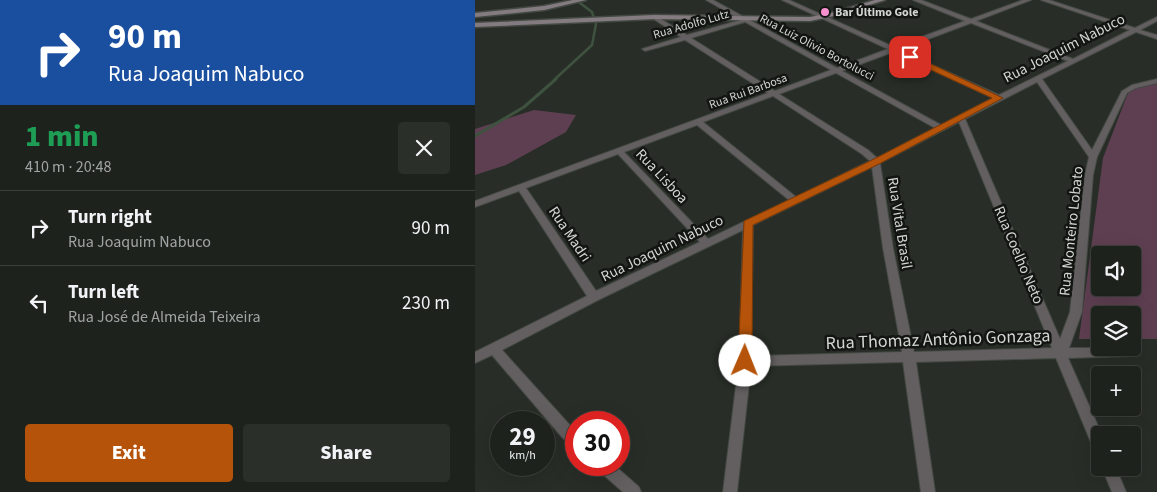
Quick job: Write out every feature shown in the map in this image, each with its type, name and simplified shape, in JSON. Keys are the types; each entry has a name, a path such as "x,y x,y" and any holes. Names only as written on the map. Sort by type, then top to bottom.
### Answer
{"main road":[{"path":"521,0 528,7 540,8 548,12 545,17 536,22"},
{"path":"475,15 540,8 583,0"},
{"path":"475,24 654,17 795,20 823,18 882,0"},
{"path":"506,5 526,23"},
{"path":"519,17 525,12 540,8"},
{"path":"475,24 501,18 501,14 496,12"}],"street":[{"name":"Rua Luiz Olivio Bortolucci","path":"709,0 742,20 941,128"},
{"path":"785,0 999,98"},
{"path":"916,0 1073,61"},
{"name":"Rua Rui Barbosa","path":"475,204 1029,0"},
{"path":"1044,0 1157,37"},
{"name":"Rua Vital Brasil","path":"654,17 865,152 876,162 888,248 909,358 929,492"},
{"name":"Rua Joaquim Nabuco","path":"475,358 594,297 876,162 1157,19"},
{"name":"Rua Adolfo Lutz","path":"645,49 742,20"},
{"path":"1038,79 1093,157"},
{"name":"Rua Monteiro Lobato","path":"1061,353 1076,312 1089,175 1093,157 1124,92 1134,86 1157,81"},
{"name":"Rua Coelho Neto","path":"961,118 1091,426"},
{"path":"698,122 795,200"},
{"name":"Rua Lisboa","path":"618,150 706,243"},
{"name":"Rua Madri","path":"521,187 594,297"},
{"path":"730,492 745,361 748,223"},
{"path":"494,349 565,431"},
{"name":"Rua Thomaz Antônio Gonzaga","path":"745,361 1091,352"},
{"path":"616,476 634,492"},
{"path":"1112,476 1119,492"}],"shaded area":[{"path":"1157,83 1157,339 1141,339 1141,306 1091,306 1091,339 1079,339 1091,248 1091,296 1141,296 1141,246 1091,246 1103,158 1128,93 1136,87"},
{"path":"534,110 576,115 566,132 506,165 475,175 475,129"}],"waterway":[{"path":"554,80 592,45 596,24 592,12 576,0"},
{"path":"475,136 524,107 556,79"}],"place":[{"name":"Bar Último Gole","path":"825,12"}],"route":[{"path":"745,361 748,223 876,162 999,98 910,57"}]}
